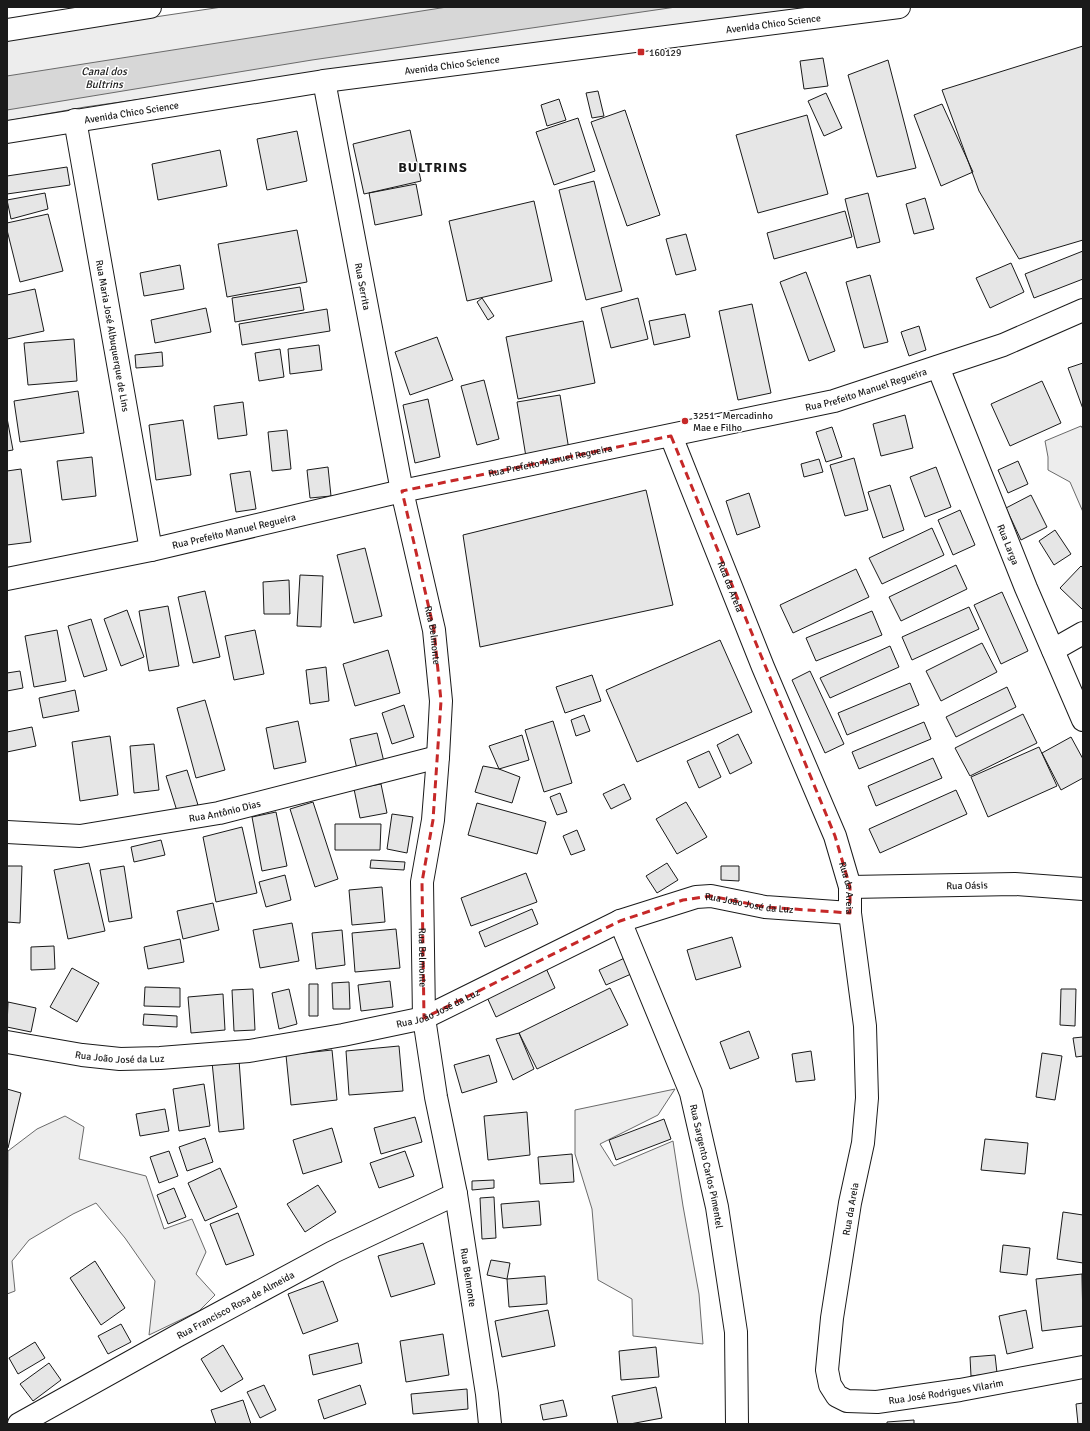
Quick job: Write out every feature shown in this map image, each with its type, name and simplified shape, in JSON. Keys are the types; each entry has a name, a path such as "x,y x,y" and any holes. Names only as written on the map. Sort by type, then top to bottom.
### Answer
{"street":[{"path":"7,30 81,12 150,7"},
{"name":"Avenida Chico Science","path":"7,132 324,81 899,7"},
{"name":"Rua Serrita","path":"324,81 402,491"},
{"name":"Rua Maria José Albuquerque de Lins","path":"75,120 151,550"},
{"name":"Rua Prefeito Manuel Regueira","path":"7,579 151,550 402,491 834,401 1002,345 1083,310"},
{"name":"Rua Larga","path":"938,366 1026,588 1083,720"},
{"name":"Rua da Areia","path":"671,436 763,667 835,836 850,887 850,912 865,1026 867,1098 863,1143 850,1203 832,1318 828,1370"},
{"name":"Rua Belmonte","path":"402,491 434,630 441,701 433,820 422,882 424,1018 436,1097 456,1194 487,1394 490,1424"},
{"path":"1053,650 1083,633"},
{"name":"Rua Antônio Dias","path":"7,832 80,836 219,813 438,757"},
{"name":"Rua Oásis","path":"850,887 1015,884 1083,890"},
{"name":"Rua João José da Luz","path":"7,1042 82,1055 120,1059 160,1058 250,1051 343,1035 424,1018 620,921 683,900 711,896 765,907 850,912"},
{"name":"Rua Sargento Carlos Pimentel","path":"620,921 691,1093 717,1207 736,1332 737,1424"},
{"name":"Rua Francisco Rosa de Almeida","path":"19,1424 177,1336 334,1252 456,1194"},
{"name":"Rua José Rodrigues Vilarim","path":"828,1370 830,1385 837,1396 847,1401 877,1402 960,1390 1083,1367"}],"highlighted area":[{"path":"671,436 835,836 850,887 850,913 765,907 711,896 683,900 620,921 424,1018 422,882 433,820 441,701 434,630 402,491"}],"shaded area":[{"path":"222,7 821,7 597,35 85,107 7,121 7,39"},
{"path":"1081,426 1083,429 1083,512 1070,482 1048,470 1048,457 1045,441"},
{"path":"675,1089 658,1115 600,1144 614,1166 673,1141 699,1294 703,1344 633,1336 632,1299 598,1280 592,1209 575,1154 575,1110"},
{"path":"65,1116 84,1127 79,1159 146,1176 164,1229 192,1219 206,1252 196,1274 215,1295 199,1311 149,1335 155,1281 125,1238 96,1203 73,1214 29,1240 12,1261 15,1291 7,1294 8,1151 37,1129"}],"water":[{"name":"Canal dos Bultrins","path":"447,7 676,7 312,60 7,110 7,76"}],"building":[{"path":"1083,46 1083,240 1019,259 979,191 942,90"},
{"path":"823,58 828,86 804,89 800,61"},
{"path":"888,60 916,168 877,177 848,75"},
{"path":"598,91 604,116 592,118 586,93"},
{"path":"826,93 842,128 824,136 808,101"},
{"path":"559,99 566,120 547,126 541,105"},
{"path":"942,104 973,172 941,186 914,115"},
{"path":"625,110 660,215 627,226 591,122"},
{"path":"807,115 828,194 758,213 736,135"},
{"path":"578,118 595,171 554,185 536,132"},
{"path":"410,130 421,181 364,194 353,144"},
{"path":"297,131 307,181 267,190 257,139"},
{"path":"220,150 227,186 158,200 152,164"},
{"path":"67,167 70,185 7,194 7,176"},
{"path":"594,181 622,291 586,300 559,190"},
{"path":"416,184 422,215 375,225 369,193"},
{"path":"45,193 48,209 11,219 7,200"},
{"path":"868,193 880,242 857,248 845,199"},
{"path":"925,198 934,229 914,234 906,204"},
{"path":"534,201 552,281 467,301 449,221"},
{"path":"845,211 852,237 774,259 767,233"},
{"path":"48,214 63,271 20,282 7,230 7,223"},
{"path":"297,230 307,282 227,297 218,244"},
{"path":"686,234 696,270 676,275 666,239"},
{"path":"1083,251 1083,279 1034,298 1025,274"},
{"path":"1011,263 1024,292 990,308 976,278"},
{"path":"180,265 184,289 144,296 140,273"},
{"path":"806,272 835,351 809,361 780,282"},
{"path":"870,275 888,342 864,348 846,282"},
{"path":"300,287 304,310 235,322 232,298"},
{"path":"35,289 44,331 7,339 7,295"},
{"path":"482,298 494,316 488,320 477,302"},
{"path":"638,298 648,339 611,348 601,308"},
{"path":"752,304 771,393 738,400 719,311"},
{"path":"206,308 211,332 155,343 151,320"},
{"path":"327,309 330,331 242,345 239,324"},
{"path":"685,314 690,337 654,345 649,321"},
{"path":"583,321 595,383 518,399 506,337"},
{"path":"919,326 926,350 909,356 901,332"},
{"path":"437,337 453,380 410,395 395,352"},
{"path":"74,339 77,381 28,385 24,343"},
{"path":"319,345 322,370 290,374 288,349"},
{"path":"280,349 284,377 259,381 255,353"},
{"path":"162,352 163,366 136,368 135,355"},
{"path":"1083,363 1083,409 1068,368"},
{"path":"484,380 499,439 477,445 461,386"},
{"path":"1042,381 1061,423 1010,446 991,404"},
{"path":"78,391 84,433 20,442 14,401"},
{"path":"560,395 569,450 526,457 517,402"},
{"path":"428,399 440,457 415,463 403,405"},
{"path":"243,402 247,435 218,439 214,406"},
{"path":"905,415 913,448 881,456 873,424"},
{"path":"7,418 13,450 7,451"},
{"path":"183,420 191,475 156,480 149,425"},
{"path":"832,427 842,457 826,462 816,432"},
{"path":"287,430 291,469 272,471 268,432"},
{"path":"92,457 96,496 62,500 57,461"},
{"path":"854,458 868,510 845,516 830,465"},
{"path":"819,459 823,472 804,477 801,464"},
{"path":"1018,461 1028,484 1008,493 998,470"},
{"path":"328,467 331,496 310,498 307,470"},
{"path":"936,467 951,507 925,517 910,477"},
{"path":"21,469 31,542 7,545 7,471"},
{"path":"250,471 256,509 236,512 230,474"},
{"path":"890,485 904,530 883,538 868,492"},
{"path":"646,490 673,605 480,647 463,535"},
{"path":"749,493 760,527 737,535 726,501"},
{"path":"1031,495 1047,527 1021,540 1006,508"},
{"path":"960,510 975,545 953,555 938,520"},
{"path":"932,528 944,555 882,584 869,558"},
{"path":"1055,530 1071,554 1054,565 1039,541"},
{"path":"365,548 382,616 354,623 337,555"},
{"path":"956,565 967,589 901,621 889,597"},
{"path":"1081,566 1083,568 1083,610 1060,588"},
{"path":"856,569 869,597 793,633 780,605"},
{"path":"300,575 323,576 321,627 297,626"},
{"path":"289,580 290,614 264,614 263,582"},
{"path":"205,591 220,657 193,663 178,597"},
{"path":"1002,592 1028,651 1001,664 974,605"},
{"path":"168,606 179,666 149,671 139,611"},
{"path":"969,607 979,629 912,660 902,637"},
{"path":"127,610 144,657 121,666 104,619"},
{"path":"872,611 882,635 816,661 806,638"},
{"path":"91,619 107,670 84,677 68,626"},
{"path":"57,630 66,681 34,687 25,636"},
{"path":"255,630 264,674 234,680 225,636"},
{"path":"720,640 752,712 637,762 606,690"},
{"path":"982,643 997,672 941,701 926,671"},
{"path":"890,646 899,667 830,698 820,678"},
{"path":"388,650 400,693 355,706 343,664"},
{"path":"326,667 329,701 310,704 306,670"},
{"path":"20,671 23,688 7,691 7,673"},
{"path":"810,671 844,744 825,753 792,680"},
{"path":"592,675 601,701 565,713 556,687"},
{"path":"910,683 919,705 847,735 838,713"},
{"path":"1007,687 1016,707 956,737 946,717"},
{"path":"75,690 79,711 43,718 39,698"},
{"path":"205,700 225,770 196,778 177,708"},
{"path":"404,705 414,737 392,744 382,713"},
{"path":"1023,714 1037,743 970,776 955,748"},
{"path":"584,715 590,731 576,736 571,720"},
{"path":"298,721 306,762 274,769 266,728"},
{"path":"553,721 572,783 544,792 525,730"},
{"path":"924,722 931,739 859,769 852,752"},
{"path":"32,727 36,746 7,752 7,732"},
{"path":"377,733 384,762 357,769 350,739"},
{"path":"738,734 752,763 730,774 717,745"},
{"path":"522,735 529,760 499,769 489,746"},
{"path":"110,736 118,795 80,801 72,742"},
{"path":"1071,737 1083,759 1083,778 1061,790 1042,753"},
{"path":"154,744 159,790 134,793 130,746"},
{"path":"1039,747 1057,786 988,817 971,777"},
{"path":"709,751 721,777 699,788 687,761"},
{"path":"933,758 942,778 876,806 868,786"},
{"path":"483,766 499,769 520,777 512,803 475,792"},
{"path":"187,770 198,805 177,811 166,776"},
{"path":"381,784 387,813 360,818 354,789"},
{"path":"624,784 631,799 611,809 603,794"},
{"path":"956,790 967,814 880,853 869,829"},
{"path":"560,793 567,812 557,815 550,797"},
{"path":"313,802 338,879 315,887 290,809"},
{"path":"686,802 707,837 677,854 656,819"},
{"path":"477,803 546,822 537,854 468,835"},
{"path":"276,812 287,866 262,871 252,817"},
{"path":"392,814 413,817 407,853 387,849"},
{"path":"335,824 381,824 380,850 335,850"},
{"path":"242,827 257,893 216,902 203,837"},
{"path":"577,830 585,850 571,855 563,836"},
{"path":"161,840 165,855 134,862 131,847"},
{"path":"371,860 405,862 404,870 370,868"},
{"path":"89,863 105,931 68,939 54,870"},
{"path":"667,863 678,880 657,893 646,876"},
{"path":"7,866 22,866 20,923 7,922"},
{"path":"124,866 132,918 109,922 100,870"},
{"path":"721,866 739,866 739,881 721,880"},
{"path":"526,873 537,902 471,926 461,898"},
{"path":"285,875 291,900 266,907 259,882"},
{"path":"382,887 385,922 352,925 349,890"},
{"path":"213,903 219,930 183,939 177,911"},
{"path":"532,909 538,924 485,947 479,932"},
{"path":"292,923 299,961 260,968 253,930"},
{"path":"396,929 400,968 355,972 352,933"},
{"path":"342,930 345,965 316,969 312,933"},
{"path":"732,937 741,967 696,980 687,950"},
{"path":"180,939 184,962 148,969 144,947"},
{"path":"54,946 55,969 31,970 31,947"},
{"path":"631,955 638,971 606,985 599,970"},
{"path":"545,966 555,988 496,1017 486,995"},
{"path":"72,968 99,983 77,1022 50,1007"},
{"path":"390,981 393,1007 361,1011 358,985"},
{"path":"349,982 350,1009 333,1009 332,983"},
{"path":"309,984 318,984 318,1016 309,1016"},
{"path":"145,987 180,988 180,1007 144,1006"},
{"path":"610,988 628,1025 537,1069 519,1033"},
{"path":"253,989 255,1030 234,1031 232,990"},
{"path":"289,989 297,1024 279,1029 272,993"},
{"path":"1061,989 1076,989 1075,1026 1060,1025"},
{"path":"223,994 225,1030 191,1033 188,997"},
{"path":"8,1002 36,1008 31,1032 7,1027"},
{"path":"144,1014 177,1016 177,1027 143,1025"},
{"path":"749,1031 759,1058 730,1069 720,1042"},
{"path":"519,1033 534,1069 513,1080 496,1039"},
{"path":"1083,1037 1083,1056 1076,1057 1073,1038"},
{"path":"399,1046 403,1091 349,1095 346,1051"},
{"path":"332,1050 337,1100 291,1105 286,1055"},
{"path":"811,1051 815,1080 796,1082 792,1054"},
{"path":"1042,1053 1062,1056 1055,1100 1036,1097"},
{"path":"489,1055 497,1082 462,1093 454,1065"},
{"path":"239,1060 244,1129 219,1132 212,1062"},
{"path":"204,1084 210,1126 179,1131 173,1089"},
{"path":"7,1089 21,1093 8,1148 7,1148"},
{"path":"165,1109 169,1131 140,1136 136,1114"},
{"path":"527,1112 530,1155 488,1160 484,1116"},
{"path":"415,1117 422,1142 381,1154 374,1128"},
{"path":"664,1119 671,1139 616,1160 609,1140"},
{"path":"332,1128 342,1162 303,1174 293,1140"},
{"path":"205,1138 213,1162 187,1171 179,1147"},
{"path":"985,1139 1028,1143 1025,1174 981,1170"},
{"path":"169,1151 178,1176 159,1183 150,1157"},
{"path":"405,1151 414,1176 379,1188 370,1163"},
{"path":"572,1154 574,1182 540,1184 538,1157"},
{"path":"220,1168 237,1207 205,1221 188,1183"},
{"path":"494,1180 494,1188 472,1190 472,1181"},
{"path":"318,1185 336,1212 305,1232 287,1204"},
{"path":"174,1188 186,1217 168,1224 157,1195"},
{"path":"494,1197 496,1238 482,1239 480,1198"},
{"path":"539,1201 541,1225 503,1228 501,1204"},
{"path":"1063,1212 1083,1215 1083,1263 1057,1259"},
{"path":"238,1213 254,1255 226,1265 210,1224"},
{"path":"423,1243 435,1284 391,1297 378,1256"},
{"path":"1003,1245 1030,1248 1027,1275 1000,1272"},
{"path":"491,1260 510,1263 507,1279 487,1275"},
{"path":"95,1261 125,1308 101,1325 70,1278"},
{"path":"1082,1274 1083,1326 1042,1331 1036,1279"},
{"path":"545,1276 547,1304 509,1307 507,1279"},
{"path":"323,1281 338,1321 303,1334 288,1294"},
{"path":"548,1310 555,1346 502,1357 495,1321"},
{"path":"1026,1310 1033,1348 1007,1354 999,1316"},
{"path":"121,1324 131,1342 108,1354 98,1336"},
{"path":"443,1334 449,1375 406,1382 400,1341"},
{"path":"35,1342 45,1358 18,1374 9,1358"},
{"path":"358,1343 362,1363 313,1375 309,1355"},
{"path":"223,1345 243,1379 221,1392 201,1359"},
{"path":"656,1347 659,1377 621,1380 619,1351"},
{"path":"995,1355 997,1373 971,1376 970,1357"},
{"path":"49,1363 61,1380 33,1401 20,1384"},
{"path":"264,1385 276,1410 260,1418 247,1392"},
{"path":"360,1385 366,1404 324,1419 318,1400"},
{"path":"656,1387 662,1418 630,1424 618,1424 612,1396"},
{"path":"467,1389 468,1409 413,1414 411,1394"},
{"path":"243,1400 251,1424 216,1424 211,1410"},
{"path":"563,1400 567,1416 543,1420 540,1405"},
{"path":"1083,1403 1083,1424 1078,1424 1076,1404"},
{"path":"914,1420 914,1424 887,1424 887,1422"}],"place":[{"name":"160129","path":"641,52"},
{"name":"3251 - Mercadinho Mae e Filho","path":"685,421"}],"district":[{"name":"BULTRINS","path":"433,167"}]}
